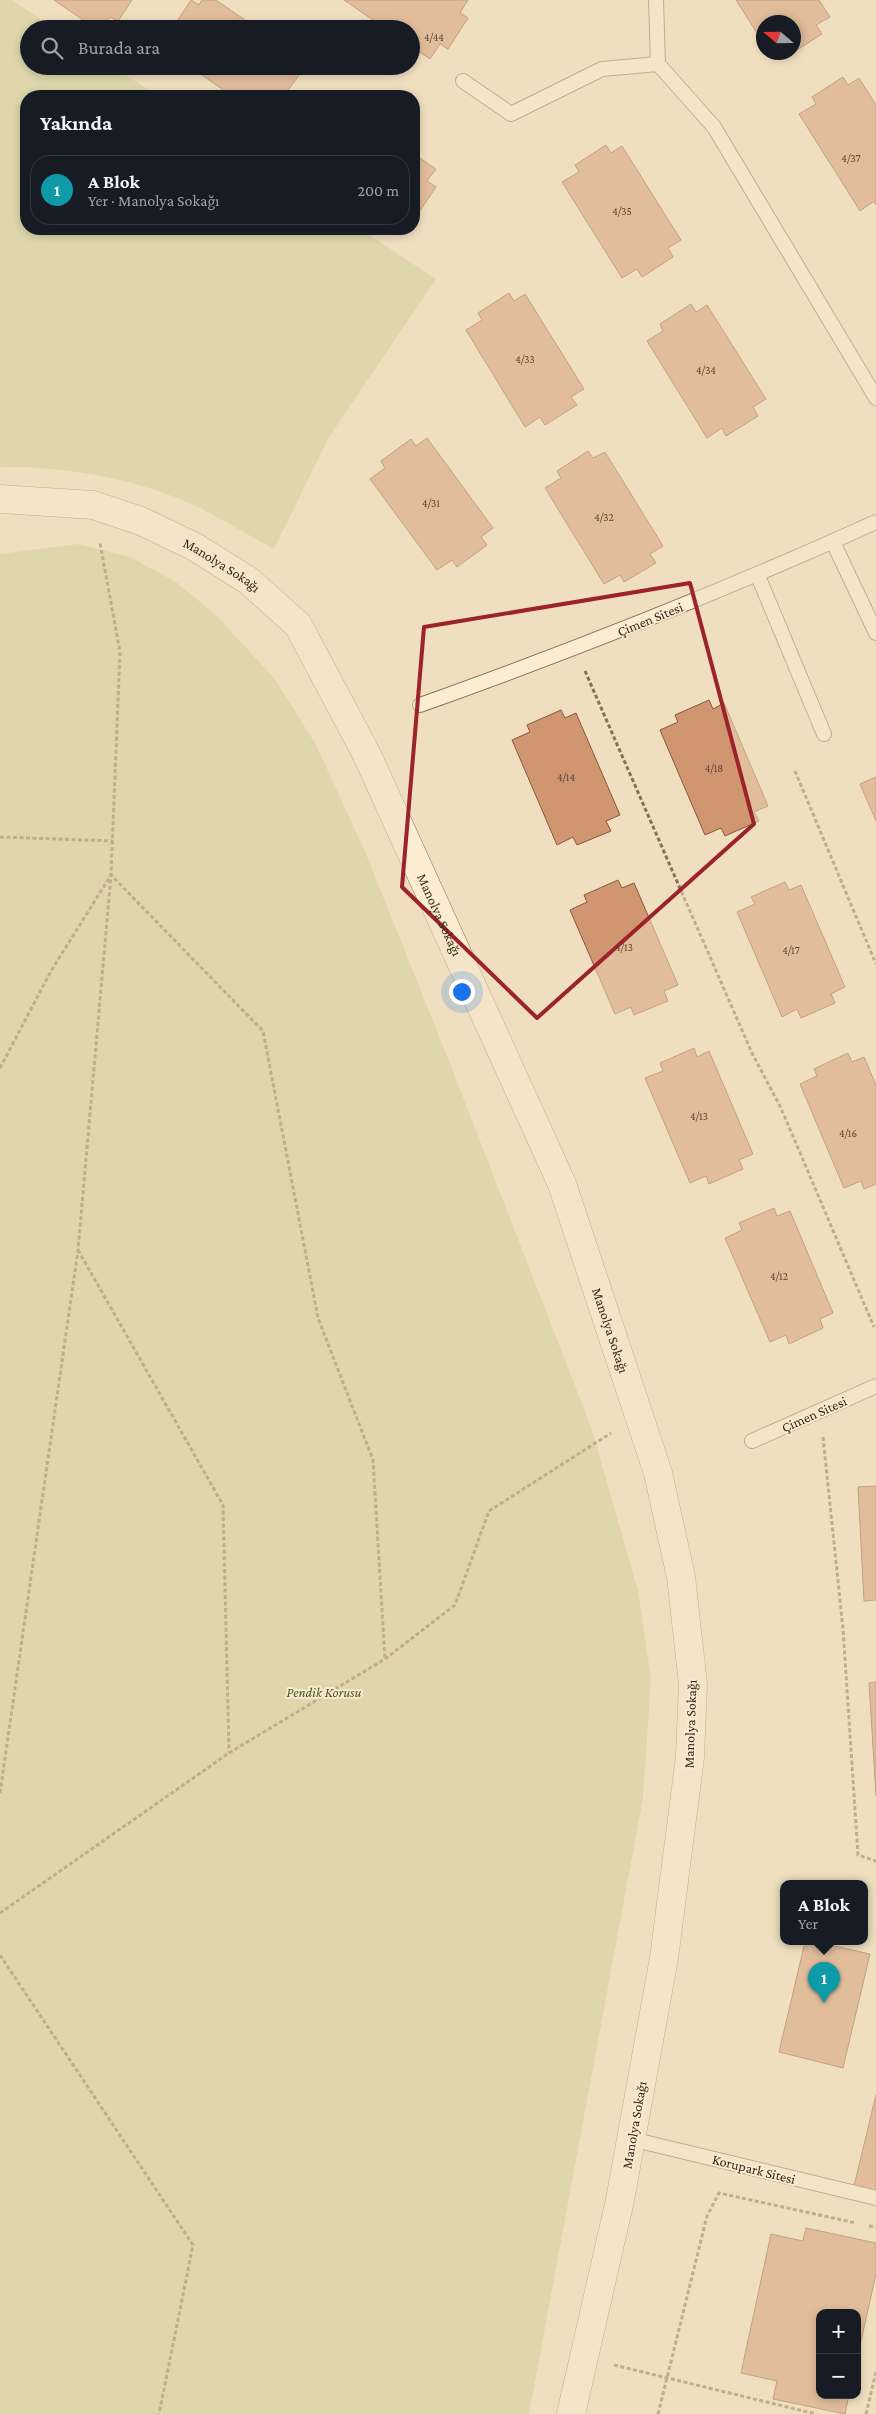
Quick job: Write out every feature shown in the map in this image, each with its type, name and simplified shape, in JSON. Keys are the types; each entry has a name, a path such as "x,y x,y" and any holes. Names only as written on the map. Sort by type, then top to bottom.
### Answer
{"street":[{"name":"Manolya Sokağı","path":"0,499 93,505 141,521 195,547 249,580 298,625 367,755 562,1184 658,1473 681,1577 693,1684 690,1757 682,1833 664,1958 620,2200 571,2414"}],"lane":[{"path":"656,0 658,64 714,127 876,398"},
{"path":"463,81 511,114 602,70 658,64"},
{"name":"Çimen Sitesi","path":"420,705 576,649 758,576 876,522"},
{"path":"833,542 876,633"},
{"path":"758,576 824,734"},
{"name":"Çimen Sitesi","path":"752,1441 876,1386"},
{"name":"Korupark Sitesi","path":"631,2139 876,2198"}],"path":[{"path":"0,1793 78,1250 111,875 120,652 93,505"},
{"path":"576,649 752,1053 781,1108 874,1327"},
{"path":"794,771 876,964"},
{"path":"0,837 113,841"},
{"path":"0,1068 51,971 111,875"},
{"path":"111,875 263,1031 318,1318 372,1460 384,1659"},
{"path":"78,1250 223,1506 230,1753"},
{"path":"820,1411 843,1629 858,1855 876,1860"},
{"path":"0,1913 230,1753 384,1659 455,1605 489,1511 639,1415"},
{"path":"0,1955 193,2245 159,2414"},
{"path":"658,2414 707,2216 719,2193 858,2223"},
{"path":"867,2225 876,2227"},
{"path":"584,2358 816,2414"},
{"path":"866,2414 876,2372"}],"highlighted area":[{"path":"690,583 754,824 537,1018 402,887 424,627"}],"green space":[{"path":"0,0 12,0 42,20 20,20 20,75 126,75 149,90 20,90 20,235 369,235 436,279 329,437 274,549 200,508 153,489 103,476 77,472 25,467 0,467"},
{"name":"Pendik Korusu","path":"78,544 130,557 176,582 215,614 274,678 315,743 364,849 451,1066 591,1427 638,1590 651,1679 643,1798 529,2414 0,2414 0,554"}],"building":[{"path":"54,0 132,0 119,20 110,17 108,20 83,20"},
{"path":"191,0 199,5 202,0 216,0 245,20 178,20"},
{"path":"344,0 468,0 460,13 468,18 448,49 440,44 430,59 420,52 420,20 373,20"},
{"path":"736,0 819,0 830,17 816,25 822,34 801,48 801,15 756,15 756,31"},
{"path":"202,75 299,75 288,90 223,90"},
{"path":"843,77 848,85 859,78 876,105 876,205 874,201 860,211 799,114 816,104 812,97"},
{"path":"606,145 611,153 622,146 681,240 668,248 673,257 642,277 637,269 622,278 562,182 579,172 575,165"},
{"path":"420,158 436,169 427,181 436,187 420,211"},
{"path":"509,293 514,301 525,294 584,389 571,397 577,405 545,425 540,417 525,427 466,330 482,320 478,313"},
{"path":"691,304 696,312 707,305 766,399 753,407 758,416 726,436 722,428 707,438 647,341 663,331 660,324"},
{"path":"427,438 493,528 481,537 487,545 457,567 452,560 437,570 370,479 385,468 381,461 411,439 416,446"},
{"path":"588,451 593,458 605,452 663,546 650,554 656,563 624,582 620,575 604,584 545,488 561,478 557,471"},
{"path":"709,700 713,709 724,703 768,806 754,812 759,821 725,836 721,828 705,835 660,730 678,722 675,715"},
{"path":"561,710 565,718 576,713 620,815 606,821 611,831 577,845 573,837 557,845 512,740 530,732 527,725"},
{"path":"876,777 876,821 860,784"},
{"path":"618,880 622,888 634,883 678,985 664,991 668,1001 634,1015 631,1007 615,1014 570,910 587,902 584,895"},
{"path":"785,882 789,890 801,885 845,987 831,994 835,1003 801,1018 797,1009 782,1017 737,912 755,904 751,897"},
{"path":"694,1048 697,1057 709,1051 753,1154 739,1160 743,1169 709,1184 706,1176 690,1183 645,1078 663,1071 660,1063"},
{"path":"848,1053 852,1062 864,1057 876,1085 876,1184 864,1189 861,1181 844,1188 800,1084 817,1076 814,1069"},
{"path":"774,1208 777,1216 790,1211 833,1313 820,1319 823,1328 789,1344 786,1335 770,1342 725,1238 742,1230 739,1223"},
{"path":"876,1486 876,1600 864,1601 858,1487"},
{"path":"876,1682 876,1796 869,1683"},
{"path":"804,1945 830,1945 870,1954 843,2068 779,2052"},
{"path":"876,2095 876,2191 854,2186"},
{"path":"806,2228 876,2243 876,2274 861,2341 861,2309 816,2309 816,2399 848,2399 845,2414 773,2399 777,2381 741,2373 771,2234 803,2241"}],"place":[{"name":"A Blok","path":"824,2003"}]}
